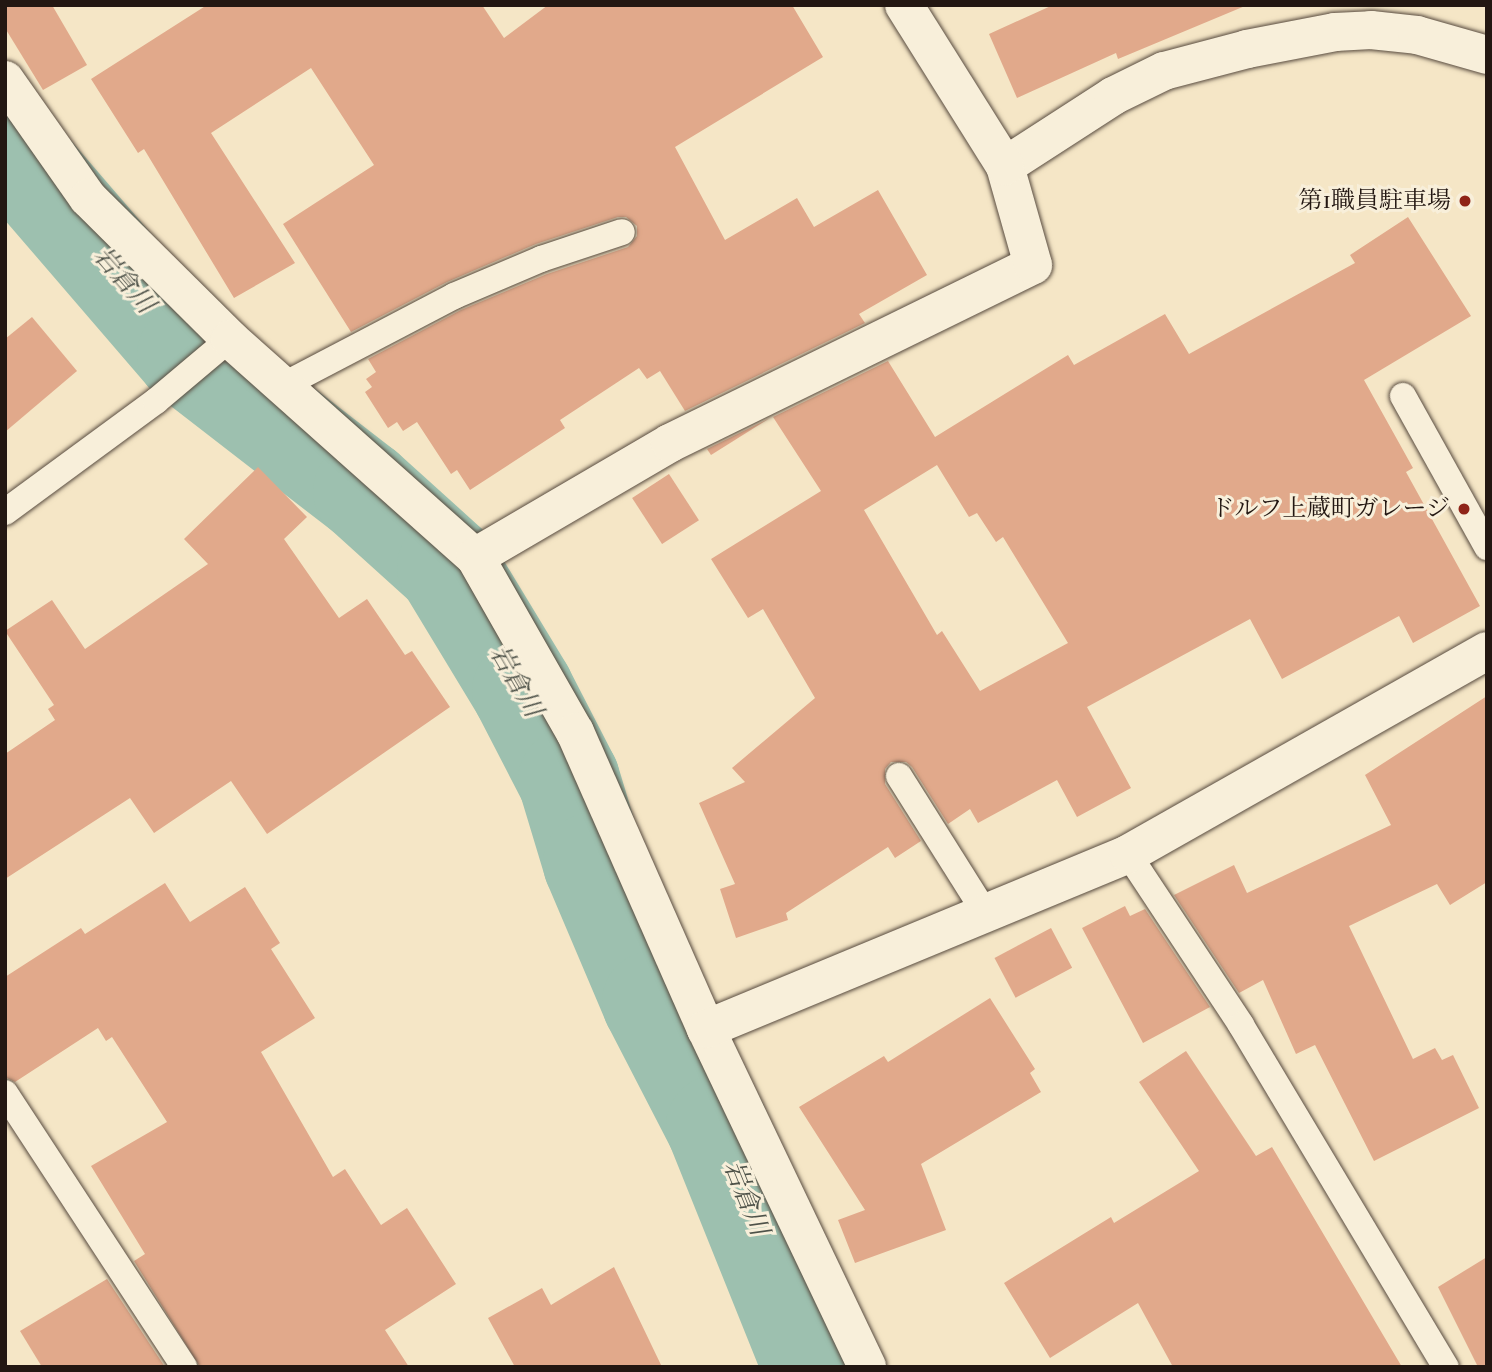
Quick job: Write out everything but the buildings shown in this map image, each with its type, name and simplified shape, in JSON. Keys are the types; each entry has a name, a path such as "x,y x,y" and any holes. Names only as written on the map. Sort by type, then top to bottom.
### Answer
{"street":[{"path":"475,557 670,443 827,362 1033,265 1004,166 904,5"},
{"path":"1004,166 1113,96 1164,71 1247,48 1335,32 1371,30 1417,35 1487,55"},
{"path":"5,80 88,198 228,340 285,385 475,557 575,732 706,1029 867,1367"},
{"path":"706,1029 984,911 1128,854 1487,651"}],"lane":[{"path":"285,385 454,296 541,259 622,232"},
{"path":"5,512 156,401 228,340"},
{"path":"1403,396 1487,547"},
{"path":"899,776 984,911"},
{"path":"1128,854 1241,1025 1446,1367"},
{"path":"5,1093 184,1367"}],"waterway":[{"name":"岩倉川","path":"5,142 188,355 364,491 448,567 523,691 569,780 594,863 653,1002 717,1126 814,1367"}],"place":[{"name":"第1職員駐車場","path":"1465,201"},
{"name":"ドルフ上蔵町ガレージ","path":"1464,509"}]}
